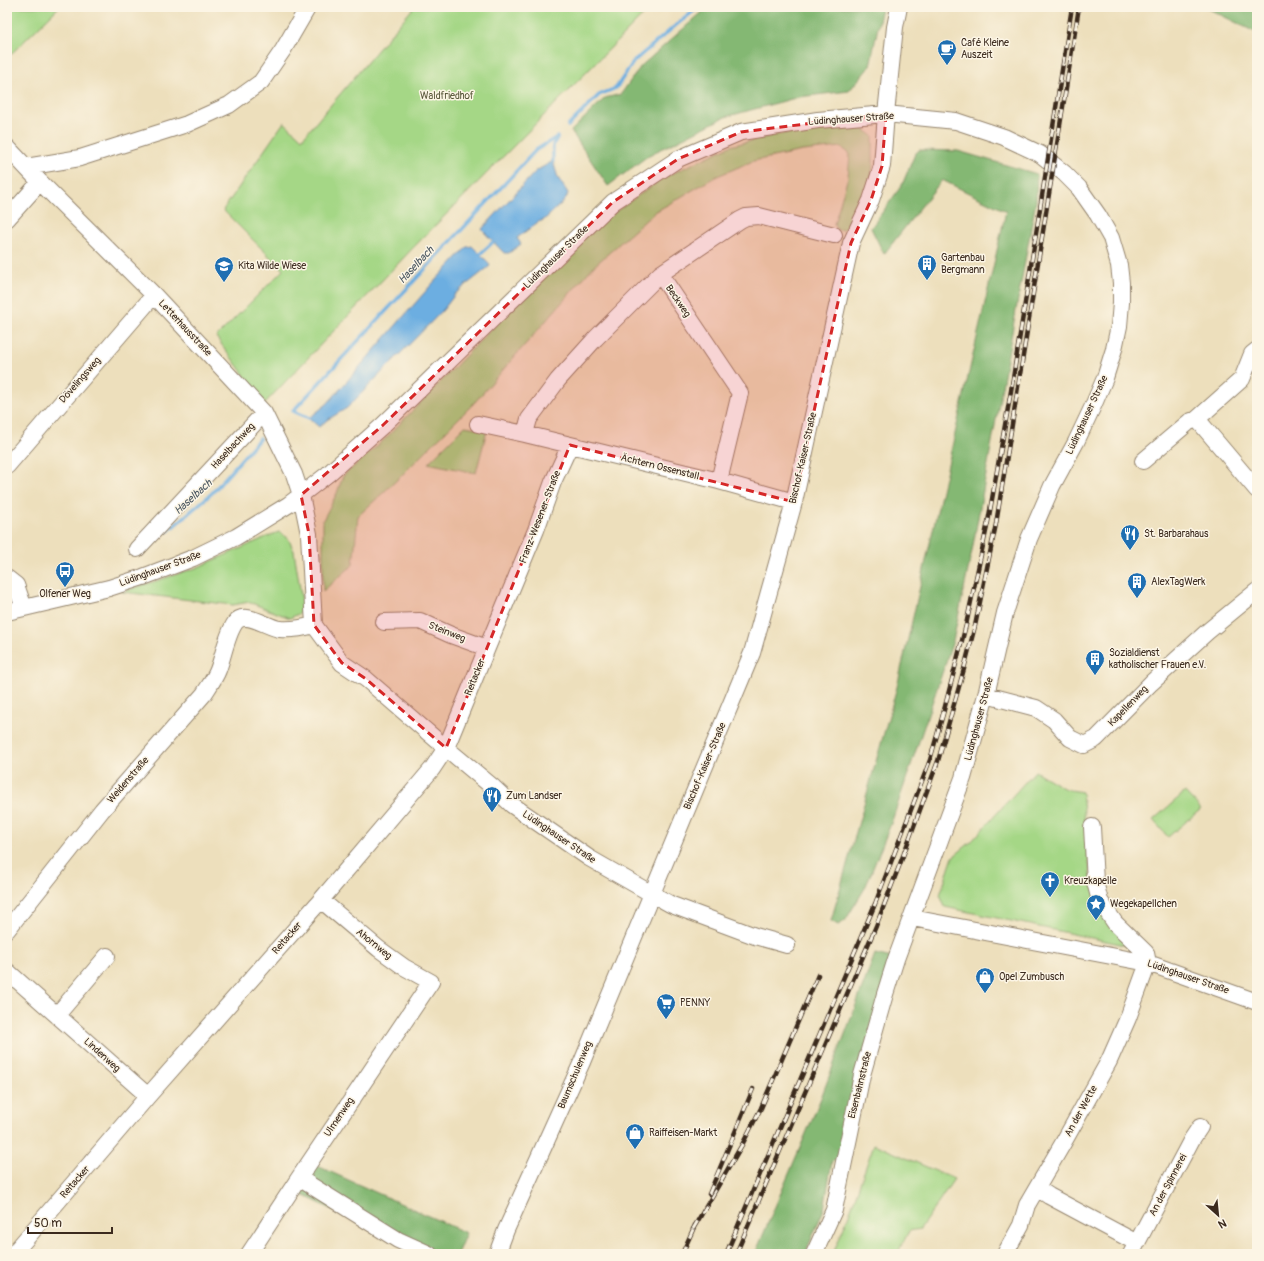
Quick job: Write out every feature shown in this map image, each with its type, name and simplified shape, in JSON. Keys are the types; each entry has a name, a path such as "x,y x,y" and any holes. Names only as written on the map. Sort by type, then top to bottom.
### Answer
{"street":[{"path":"26,168 80,158 188,124 229,105 261,82 284,50 308,7"},
{"name":"Bischof-Kaiser-Straße","path":"652,894 752,653 794,502 851,243 872,200 882,166 895,27 899,7"},
{"name":"Lüdinghauser Straße","path":"7,612 109,588 193,558 236,537 288,505 302,495 382,426 613,202 678,160 741,132 818,120 886,114 956,121 1004,137 1040,154 1064,173 1083,194 1098,215 1111,238 1119,265 1121,283 1120,311 1119,326 1114,349 1094,406 1052,486 1029,538 1005,613 986,695 963,778 912,918 1148,963 1257,1002"},
{"name":"Letterhausstraße","path":"7,147 26,168 154,295 264,413 294,474 302,495"},
{"path":"7,219 40,182"},
{"name":"Beckweg","path":"719,481 740,393 660,274 746,217 759,216 834,235"},
{"path":"525,434 529,419 558,380 595,339 660,274"},
{"name":"Dövelingsweg","path":"7,466 154,295"},
{"path":"1143,461 1189,422 1197,419 1242,379 1252,354 1257,350"},
{"name":"Haselbachweg","path":"137,549 264,413"},
{"path":"1197,419 1255,483"},
{"name":"Ächtern Ossenstall","path":"478,424 719,481 794,502"},
{"name":"Franz-Wesener-Straße","path":"512,590 553,482 570,445"},
{"path":"302,495 309,534 314,625"},
{"path":"7,578 16,585 24,608"},
{"name":"Reitacker","path":"13,1254 148,1096 321,900 432,769 446,748 512,590"},
{"name":"Kapellenweg","path":"986,695 1036,708 1054,720 1070,738 1084,745 1096,739 1151,682 1207,632 1257,591"},
{"name":"Weidenstraße","path":"7,930 102,810 204,694 218,672 229,636 235,623 240,619 247,618 279,629 294,629 314,625"},
{"name":"Steinweg","path":"384,622 420,621 451,635 487,648"},
{"name":"Lüdinghauser Straße","path":"314,625 342,663 366,679 512,805 589,858 672,905 755,936 787,944"},
{"path":"1092,827 1095,882 1100,901 1115,923 1146,953 1148,963"},
{"name":"Baumschulenweg","path":"497,1254 506,1230 582,1062 652,894"},
{"name":"Ahornweg","path":"321,900 379,949 404,967 430,982"},
{"name":"Eisenbahnstraße","path":"814,1254 834,1210 862,1075 896,959 912,918"},
{"path":"57,1015 107,956"},
{"name":"An der Wette","path":"1005,1254 1021,1225 1027,1205 1062,1146 1108,1061 1128,1018 1148,963"},
{"name":"Lindenweg","path":"7,970 148,1096"},
{"name":"Ulmenweg","path":"250,1254 298,1178 430,982"},
{"name":"An der Spinnerei","path":"1037,1188 1134,1249 1192,1139 1200,1127"},
{"path":"298,1178 398,1240 429,1254"}],"highlighted area":[{"path":"886,114 882,166 871,200 851,243 794,502 570,445 446,748 366,679 342,663 314,625 309,534 301,495 382,426 613,202 678,159 741,132"}],"green space":[{"path":"7,7 59,7 7,58"},
{"name":"Waldfriedhof","path":"414,7 651,7 412,249 265,403 216,337 283,270 223,210 284,122 302,139"},
{"path":"708,7 882,7 870,66 849,91 799,97 725,117 649,155 608,186 571,131 605,98 621,94 641,66"},
{"path":"1205,7 1257,7 1257,33"},
{"path":"858,125 873,136 873,165 869,189 849,226 843,230 837,230 834,224 848,177 850,154 841,147 802,151 753,161 715,177 655,212 593,267 474,403 399,478 358,516 353,565 323,591 323,520 337,493 343,476 386,438 568,250 605,219 663,178 730,146 780,134"},
{"path":"919,150 958,151 1037,174 1036,201 972,551 953,641 892,821 865,888 845,921 838,925 831,921 897,687 1006,211 942,180 884,254 871,228 902,185 915,154"},
{"path":"465,426 487,430 476,473 428,463"},
{"path":"279,532 288,538 294,551 302,601 300,613 290,618 249,602 233,605 122,592 196,568"},
{"path":"1035,771 1065,789 1082,792 1091,883 1134,947 945,907 940,895 953,857 972,841"},
{"path":"1185,792 1201,809 1168,837 1153,820"},
{"path":"875,954 896,959 843,1160 832,1161 824,1209 805,1254 755,1254 821,1098"},
{"path":"874,1144 954,1179 920,1229 909,1231 897,1254 833,1254 847,1220"},
{"path":"313,1164 466,1233 457,1254 425,1254 294,1191"}],"water":[{"path":"553,161 558,178 568,193 566,199 544,220 538,222 517,238 521,244 509,253 504,253 482,229 536,171"},
{"path":"472,246 490,266 456,293 443,310 347,408 327,420 319,427 309,418 327,404 432,284 467,247"}],"waterway":[{"name":"Haselbach","path":"568,126 599,95 616,88 634,61 699,7"},
{"name":"Haselbach","path":"309,418 293,411 536,150 557,137"},
{"path":"553,161 553,145 557,138"},
{"path":"480,254 493,242"},
{"name":"Haselbach","path":"168,531 212,493 260,438"}],"railway":[{"path":"726,1254 875,904 930,760 943,714 966,625 988,522 1011,391 1072,7"},
{"path":"736,1254 876,926 938,761 964,669 975,626 996,524 1079,7"},
{"path":"693,1229 743,1143 761,1108 818,975"},
{"path":"709,1194 753,1089"},
{"path":"682,1254 695,1225"}],"place":[{"name":"Café Kleine Auszeit","path":"947,66"},
{"name":"Gartenbau Bergmann","path":"927,281"},
{"name":"Kita Wilde Wiese","path":"224,283"},
{"name":"St. Barbarahaus","path":"1130,551"},
{"name":"Olfener Weg","path":"65,588"},
{"name":"AlexTagWerk","path":"1137,599"},
{"name":"Sozialdienst katholischer Frauen e.V.","path":"1095,676"},
{"name":"Zum Landser","path":"492,813"},
{"name":"Kreuzkapelle","path":"1050,898"},
{"name":"Wegekapellchen","path":"1096,921"},
{"name":"Opel Zumbusch","path":"985,994"},
{"name":"PENNY","path":"666,1020"},
{"name":"Raiffeisen-Markt","path":"635,1150"}]}
